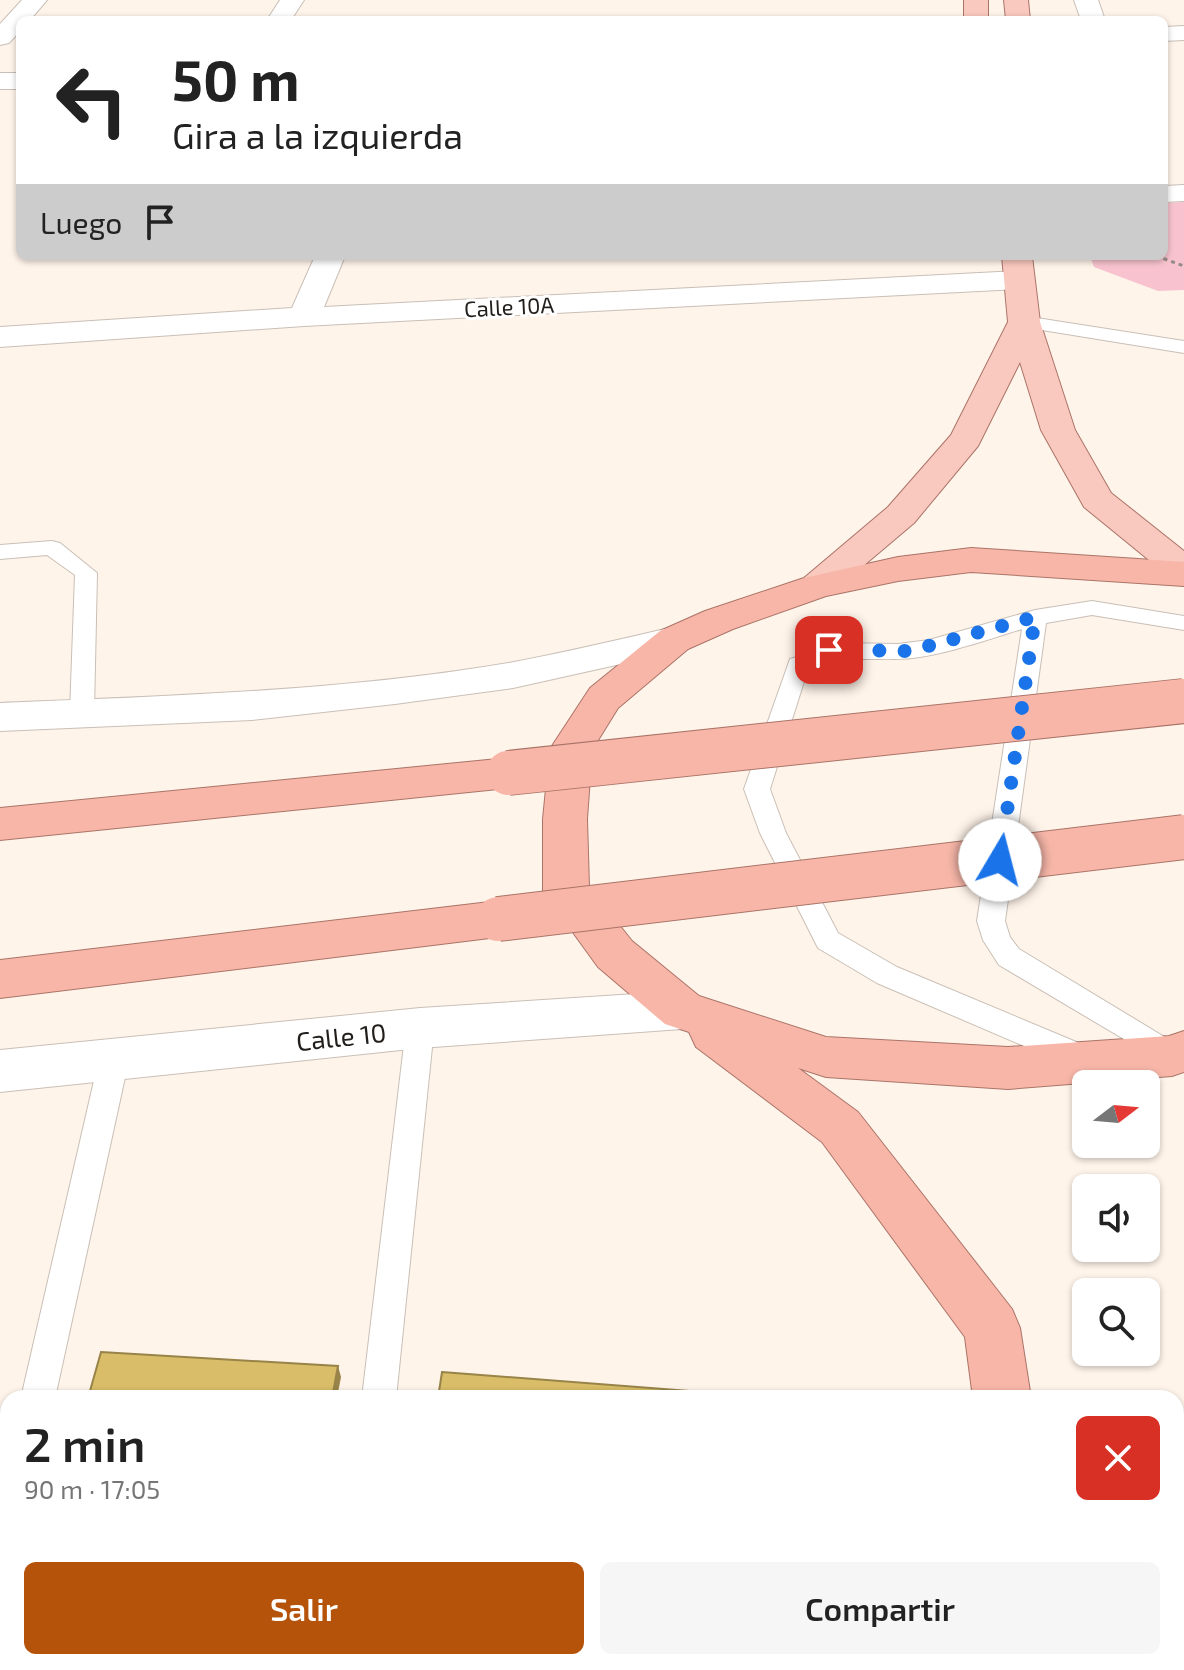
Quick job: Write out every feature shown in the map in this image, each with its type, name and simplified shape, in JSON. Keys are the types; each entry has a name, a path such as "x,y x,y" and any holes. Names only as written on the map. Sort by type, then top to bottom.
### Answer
{"highway":[{"path":"1001,1390 992,1328 840,1127 682,1010 615,954 566,891 565,819 571,749 604,698 674,640 719,620 817,586 898,569 971,560 1184,572"},
{"path":"0,824 1184,701"},
{"path":"0,979 1184,837"},
{"path":"682,1010 826,1057 1008,1068 1178,1054"}],"main road":[{"path":"1018,268 1024,322 1058,430 1097,499 1184,572"},
{"path":"817,586 901,515 966,439 1024,322"}],"street":[{"path":"20,16 35,0"},
{"path":"0,38 16,21"},
{"path":"304,317 328,260"},
{"name":"Calle 10A","path":"0,337 1018,268"},
{"path":"0,717 252,706 395,690 513,675 674,640"},
{"name":"Calle 10","path":"0,1071 420,1028 682,1010"}],"lane":[{"path":"1024,322 1184,347"},
{"path":"0,552 52,548 86,573 82,712"},
{"path":"1093,1062 887,975 828,940 773,833 757,789 798,664 829,650 910,651 1035,617 1092,608 1184,623"},
{"path":"1035,617 991,921 997,940 1009,957 1178,1054"},
{"path":"380,1390 420,1028"},
{"path":"40,1390 114,1059"}],"shaded area":[{"path":"1184,202 1184,290 1158,291 1094,267 1091,260 1168,260 1168,203"}],"building":[{"path":"101,1352 338,1366 334,1390 90,1390"},
{"path":"442,1372 677,1390 439,1390"}],"route":[{"path":"829,650 910,651 1035,617 1000,860"}]}
